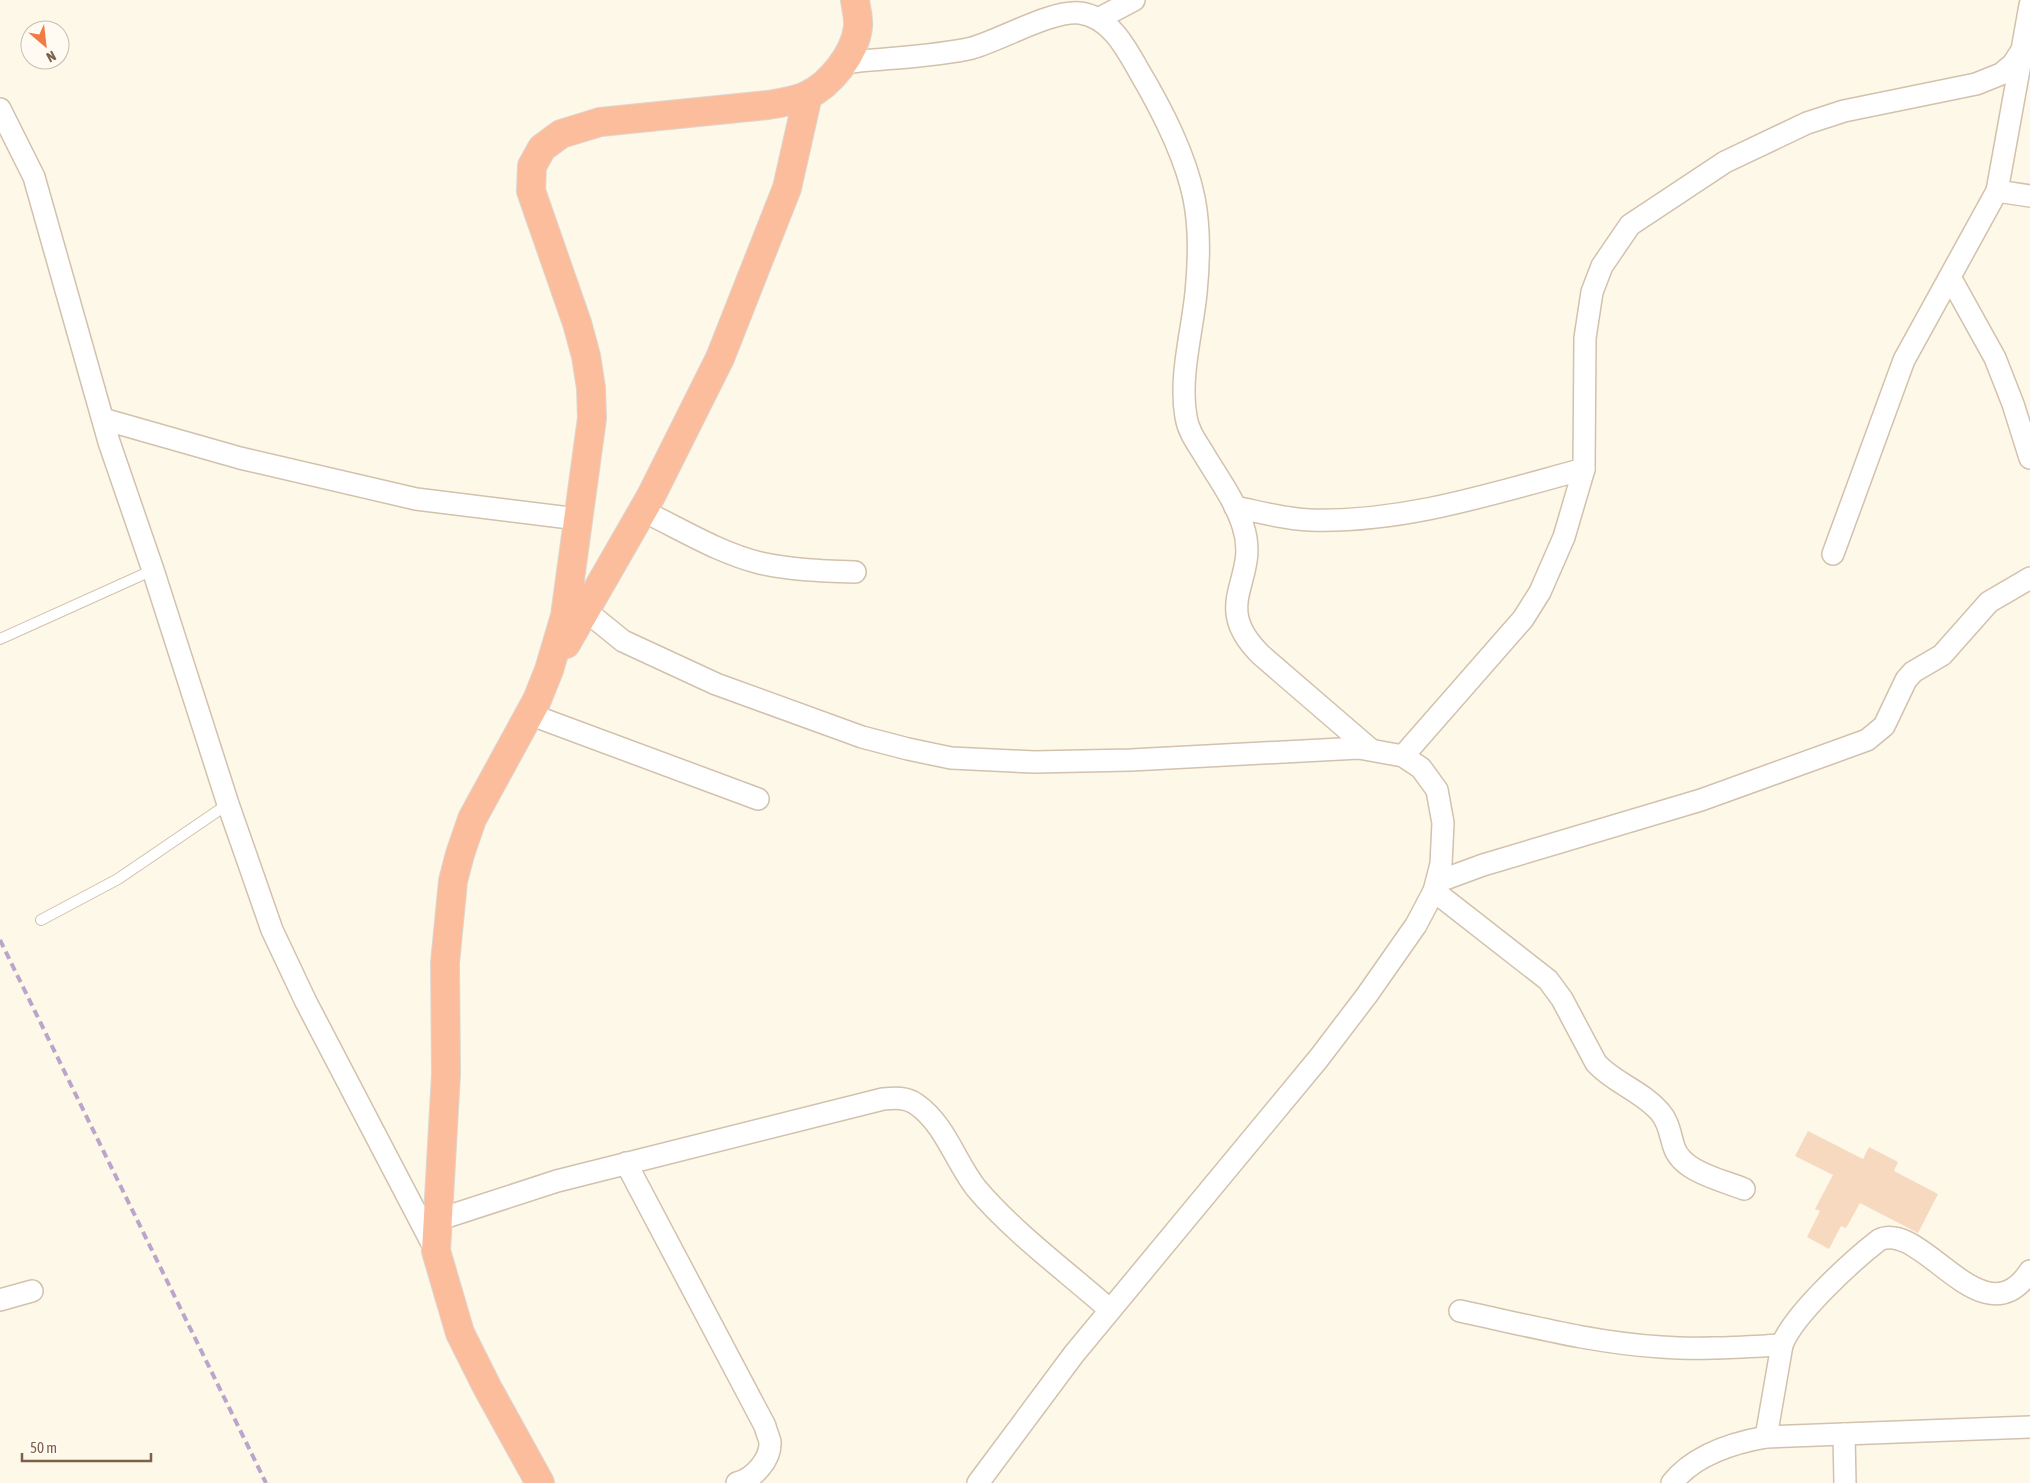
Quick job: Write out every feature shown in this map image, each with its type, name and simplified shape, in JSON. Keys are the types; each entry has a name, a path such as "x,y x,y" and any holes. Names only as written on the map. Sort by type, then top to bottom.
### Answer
{"highway":[{"path":"550,670 565,616 592,418 591,388 577,323 531,191 532,166 542,148 561,134 600,122 768,105 789,102 808,95 831,77 843,63 852,47 858,27 856,0"},
{"path":"540,1483 487,1388 460,1333 436,1251 436,1220 446,1074 445,962 453,881 472,819 529,714 550,670 644,511 724,349 787,188 808,95"}],"street":[{"path":"1100,18 1134,0"},
{"path":"1832,554 1904,360 1997,191 2030,5"},
{"path":"843,63 970,48 1051,18 1078,13 1100,18 1129,54 1165,120 1188,177 1194,200 1198,238 1196,291 1185,387 1186,420 1190,432 1235,507 1246,540 1246,562 1236,612 1242,634 1261,655 1370,749"},
{"path":"1404,756 1523,619 1540,592 1564,537 1584,469 1585,338 1592,292 1602,266 1630,225 1724,162 1765,142 1844,111 1976,84 2001,74 2013,64 2022,50"},
{"path":"0,109 34,177 103,419 228,804 272,930 306,1002 436,1251"},
{"path":"1997,191 2030,196"},
{"path":"1950,276 1995,358 2013,404 2030,458"},
{"path":"103,419 240,458 416,500 578,518"},
{"path":"1235,507 1285,518 1310,520 1373,517 1425,511 1584,469"},
{"path":"644,511 718,548 759,562 801,570 855,572"},
{"path":"1435,886 1492,862 1701,800 1867,740 1884,726 1906,680 1913,672 1942,654 1989,602 2030,578"},
{"path":"586,611 623,641 716,684 862,737 951,758 991,762 1044,762 1370,749 1404,756 1430,777 1437,790 1443,823 1443,845 1435,886 1416,925 1325,1050 1109,1309 978,1483"},
{"path":"529,714 758,799"},
{"path":"1435,886 1548,980 1562,999 1596,1063 1604,1072 1644,1097 1661,1112 1668,1123 1678,1157 1695,1170 1744,1189"},
{"path":"436,1220 557,1181 883,1099 903,1098 915,1103 940,1129 961,1165 995,1209 1109,1309"},
{"path":"626,1163 765,1426 770,1442 768,1456 756,1473 745,1481 737,1483"},
{"path":"1766,1437 1782,1345 1786,1334 1805,1310 1871,1247 1887,1237 1903,1240 1950,1273 1986,1293 2004,1294 2014,1290 2022,1283 2030,1271"},
{"path":"0,1300 32,1290"},
{"path":"1460,1311 1564,1334 1643,1346 1694,1348 1782,1345"},
{"path":"1672,1483 1694,1464 1710,1454 1732,1444 1766,1437 2030,1427"},
{"path":"1844,1434 1846,1483"}],"lane":[{"path":"0,639 153,570"},
{"path":"41,920 118,879 228,804"}],"building":[{"path":"1808,1131 1863,1159 1869,1147 1898,1162 1894,1171 1938,1194 1918,1233 1860,1203 1846,1228 1841,1226 1829,1249 1807,1237 1820,1211 1815,1209 1833,1175 1795,1156"}],"railway":[{"path":"0,940 266,1483"}]}
